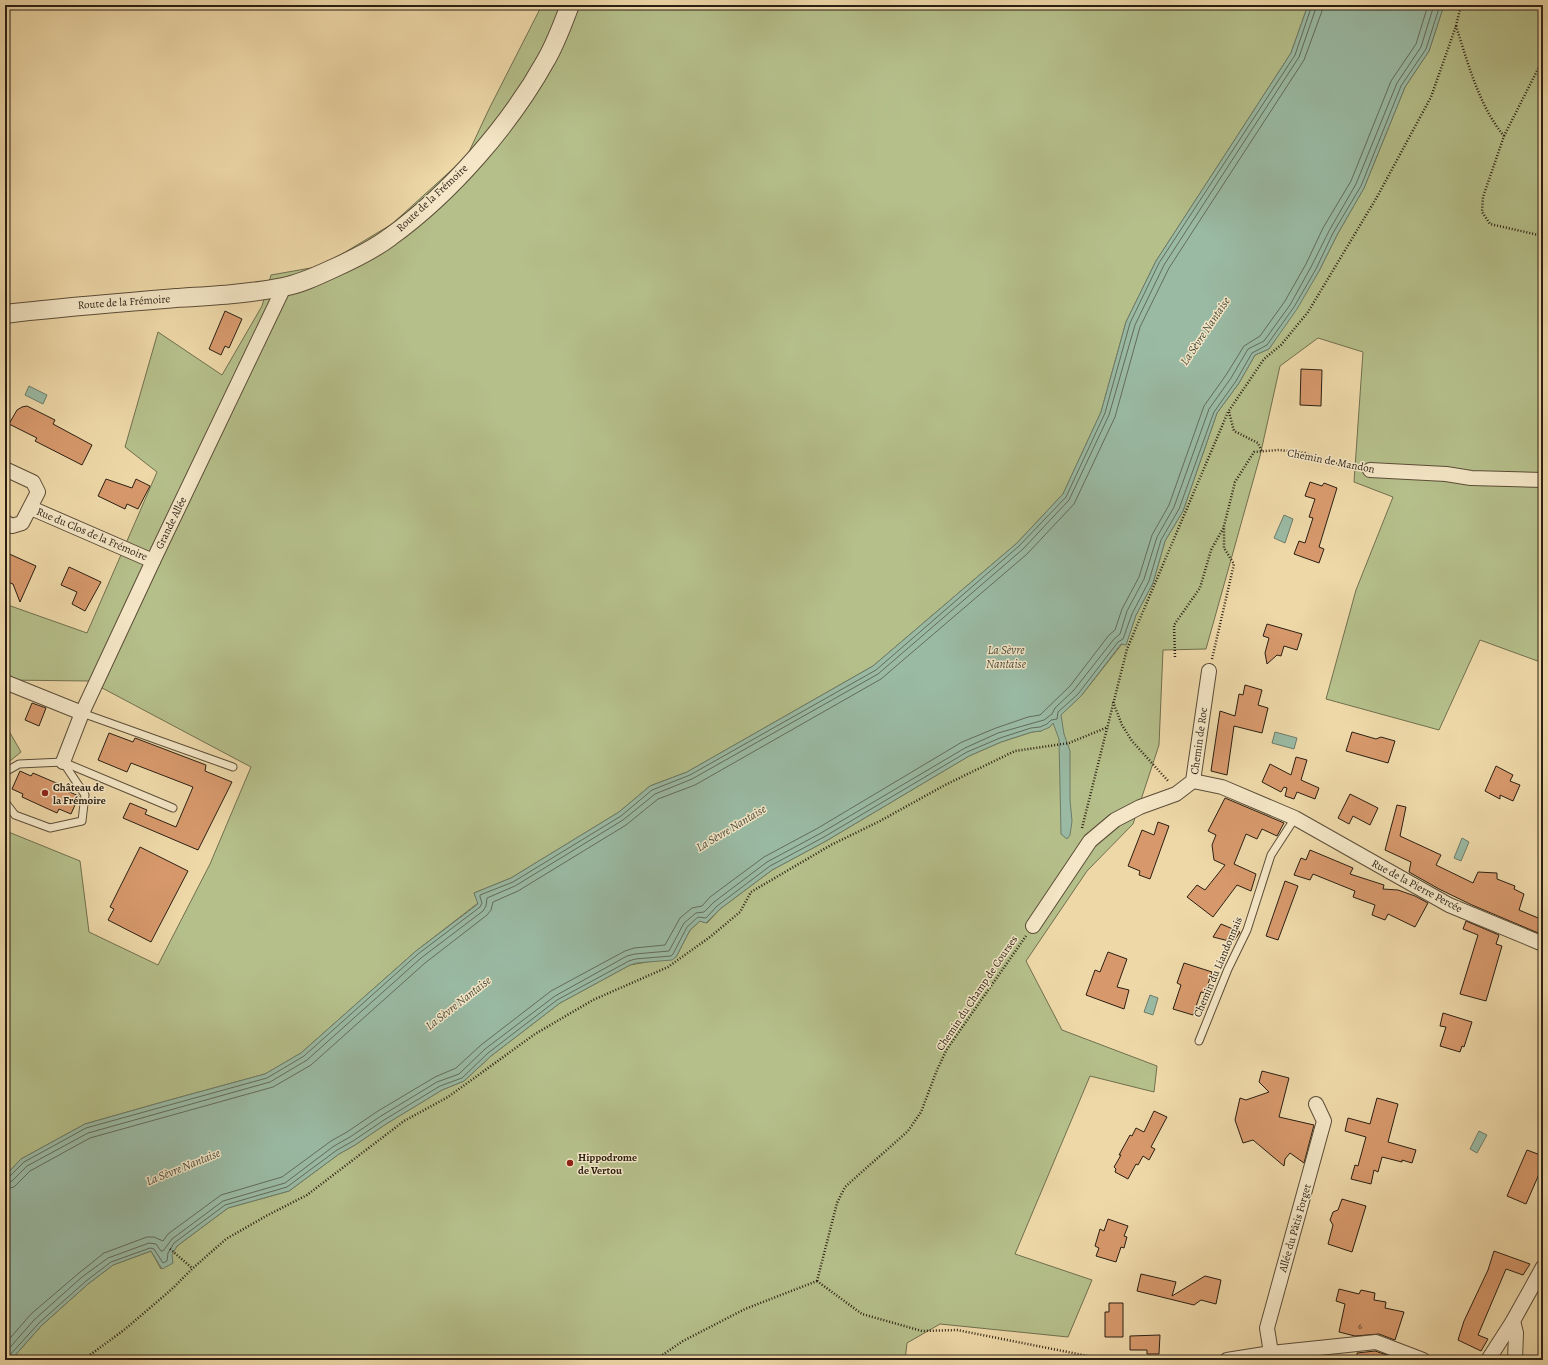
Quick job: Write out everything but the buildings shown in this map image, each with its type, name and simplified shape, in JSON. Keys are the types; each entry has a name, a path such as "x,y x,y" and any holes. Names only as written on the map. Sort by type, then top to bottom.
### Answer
{"street":[{"name":"Route de la Frémoire","path":"5,314 55,308 216,295 284,287 314,277 355,259 389,238 415,218 454,182 498,132 523,98 547,58 570,5"},
{"name":"Grande Allée","path":"63,762 82,713 153,560 284,287"},
{"name":"Rue du Clos de la Frémoire","path":"5,469 33,482 38,492 22,524 12,526 5,522"},
{"name":"Chemin de Mandon","path":"1370,470 1446,474 1471,478 1543,480"},
{"name":"Rue du Clos de la Frémoire","path":"31,508 153,560"},
{"name":"Chemin de Roc","path":"1033,926 1090,841 1115,820 1140,807 1176,794 1193,780 1209,671"},
{"path":"5,682 82,713"},
{"name":"Rue de la Pierre Percée","path":"1193,780 1222,787 1295,818 1449,905 1543,944"},
{"name":"Allée du Pâtis Forget","path":"1271,1354 1267,1328 1324,1121 1316,1104"},
{"path":"1488,1360 1543,1267"},
{"path":"1512,1321 1516,1333 1515,1360"},
{"path":"1227,1360 1376,1342 1422,1360"}],"lane":[{"path":"82,713 233,767"},
{"path":"5,802 15,815 50,828 82,821 85,795 63,762"},
{"path":"5,772 19,764 63,762 173,808"},
{"name":"Chemin du Liandonnais","path":"1199,1041 1228,969 1247,930 1271,855 1295,818"}],"path":[{"path":"1082,829 1127,649 1228,412 1264,359 1281,346 1308,312 1377,197 1431,97 1456,26 1461,5"},
{"path":"1456,26 1474,80 1494,124 1504,136"},
{"path":"1543,59 1504,136 1483,197 1482,212 1490,224 1543,236"},
{"path":"1209,671 1234,564 1224,548 1224,526 1235,482 1254,452 1262,452 1258,443 1234,431 1228,412"},
{"name":"Chemin de Mandon","path":"1262,452 1279,450 1305,453 1330,462 1370,470"},
{"path":"1175,657 1174,625 1200,588 1211,550 1224,526"},
{"path":"1113,701 1122,725 1132,741 1172,785"},
{"path":"83,1360 124,1330 172,1289 192,1268 226,1239 307,1195 404,1121 448,1097 535,1034 593,1000 668,967 710,937 740,912 751,892 831,845 880,821 945,785 1015,751 1057,746 1069,743 1108,727"},
{"name":"Chemin du Champ de Courses","path":"817,1281 837,1203 845,1187 908,1131 921,1112 937,1070 947,1049 1033,926"},
{"path":"170,1249 192,1268"},
{"path":"655,1360 683,1341 745,1309 817,1281 862,1314 922,1331 957,1330 1108,1360"}],"green space":[{"path":"542,5 1308,5 1291,53 1156,261 1126,322 1101,412 1063,494 1017,543 873,666 687,772 650,786 619,812 511,878 474,893 478,903 416,951 301,1053 265,1074 85,1124 21,1159 5,1176 5,829 6,831 80,861 89,932 158,965 210,864 251,767 89,681 5,680 5,604 87,633 157,472 125,447 158,332 222,375 262,306 271,275 322,266 392,224 467,156 489,109"},
{"path":"1444,5 1543,5 1543,663 1480,640 1439,730 1326,699 1356,590 1393,497 1354,482 1363,352 1318,338 1280,366 1260,456 1206,649 1163,650 1159,745 1133,824 1087,871 1026,961 1062,1030 1157,1066 1154,1092 1090,1076 1015,1254 1092,1280 1068,1337 940,1324 907,1343 905,1360 11,1360 41,1326 88,1284 113,1265 151,1251 161,1269 177,1246 228,1208 289,1191 339,1154 386,1124 442,1090 464,1081 491,1056 560,1003 630,965 676,957 690,930 700,921 707,923 720,909 772,870 826,841 969,756 1001,742 1032,732 1041,731 1081,696 1122,644 1126,644 1136,615 1153,583 1165,541 1183,511 1217,413 1239,383 1255,355 1269,349 1319,271 1337,235 1364,188 1405,87 1429,51"},
{"path":"5,724 21,752 5,765"}],"water":[{"name":"La Sèvre Nantaise","path":"1308,5 1444,5 1429,51 1405,87 1364,188 1337,235 1319,271 1297,309 1269,349 1255,355 1239,383 1217,413 1183,511 1165,541 1153,583 1136,615 1126,645 1121,644 1081,696 1061,715 1064,734 1070,751 1070,800 1072,821 1070,835 1067,839 1061,834 1059,739 1053,723 1050,727 1041,731 1032,732 1001,742 969,756 826,841 772,870 720,909 706,923 700,921 690,930 676,957 672,960 636,963 630,965 560,1003 491,1056 464,1081 442,1090 386,1124 339,1154 289,1191 228,1208 177,1246 172,1255 173,1263 162,1269 151,1251 113,1265 88,1284 41,1326 11,1360 5,1360 5,1176 21,1159 85,1124 265,1074 301,1053 416,951 478,904 474,893 511,878 619,812 650,786 687,772 873,666 1017,543 1063,494 1101,412 1126,322 1156,261 1291,53"},
{"path":"29,386 47,395 43,404 25,395"},
{"path":"1284,515 1293,519 1285,543 1274,538"},
{"path":"1275,732 1297,738 1294,749 1272,743"},
{"path":"1462,838 1469,842 1461,861 1454,858"},
{"path":"1150,995 1158,998 1153,1015 1144,1012"},
{"path":"1479,1131 1487,1135 1477,1153 1470,1149"}],"place":[{"name":"Château de la Frémoire","path":"45,793"},
{"name":"Hippodrome de Vertou","path":"570,1163"}]}
